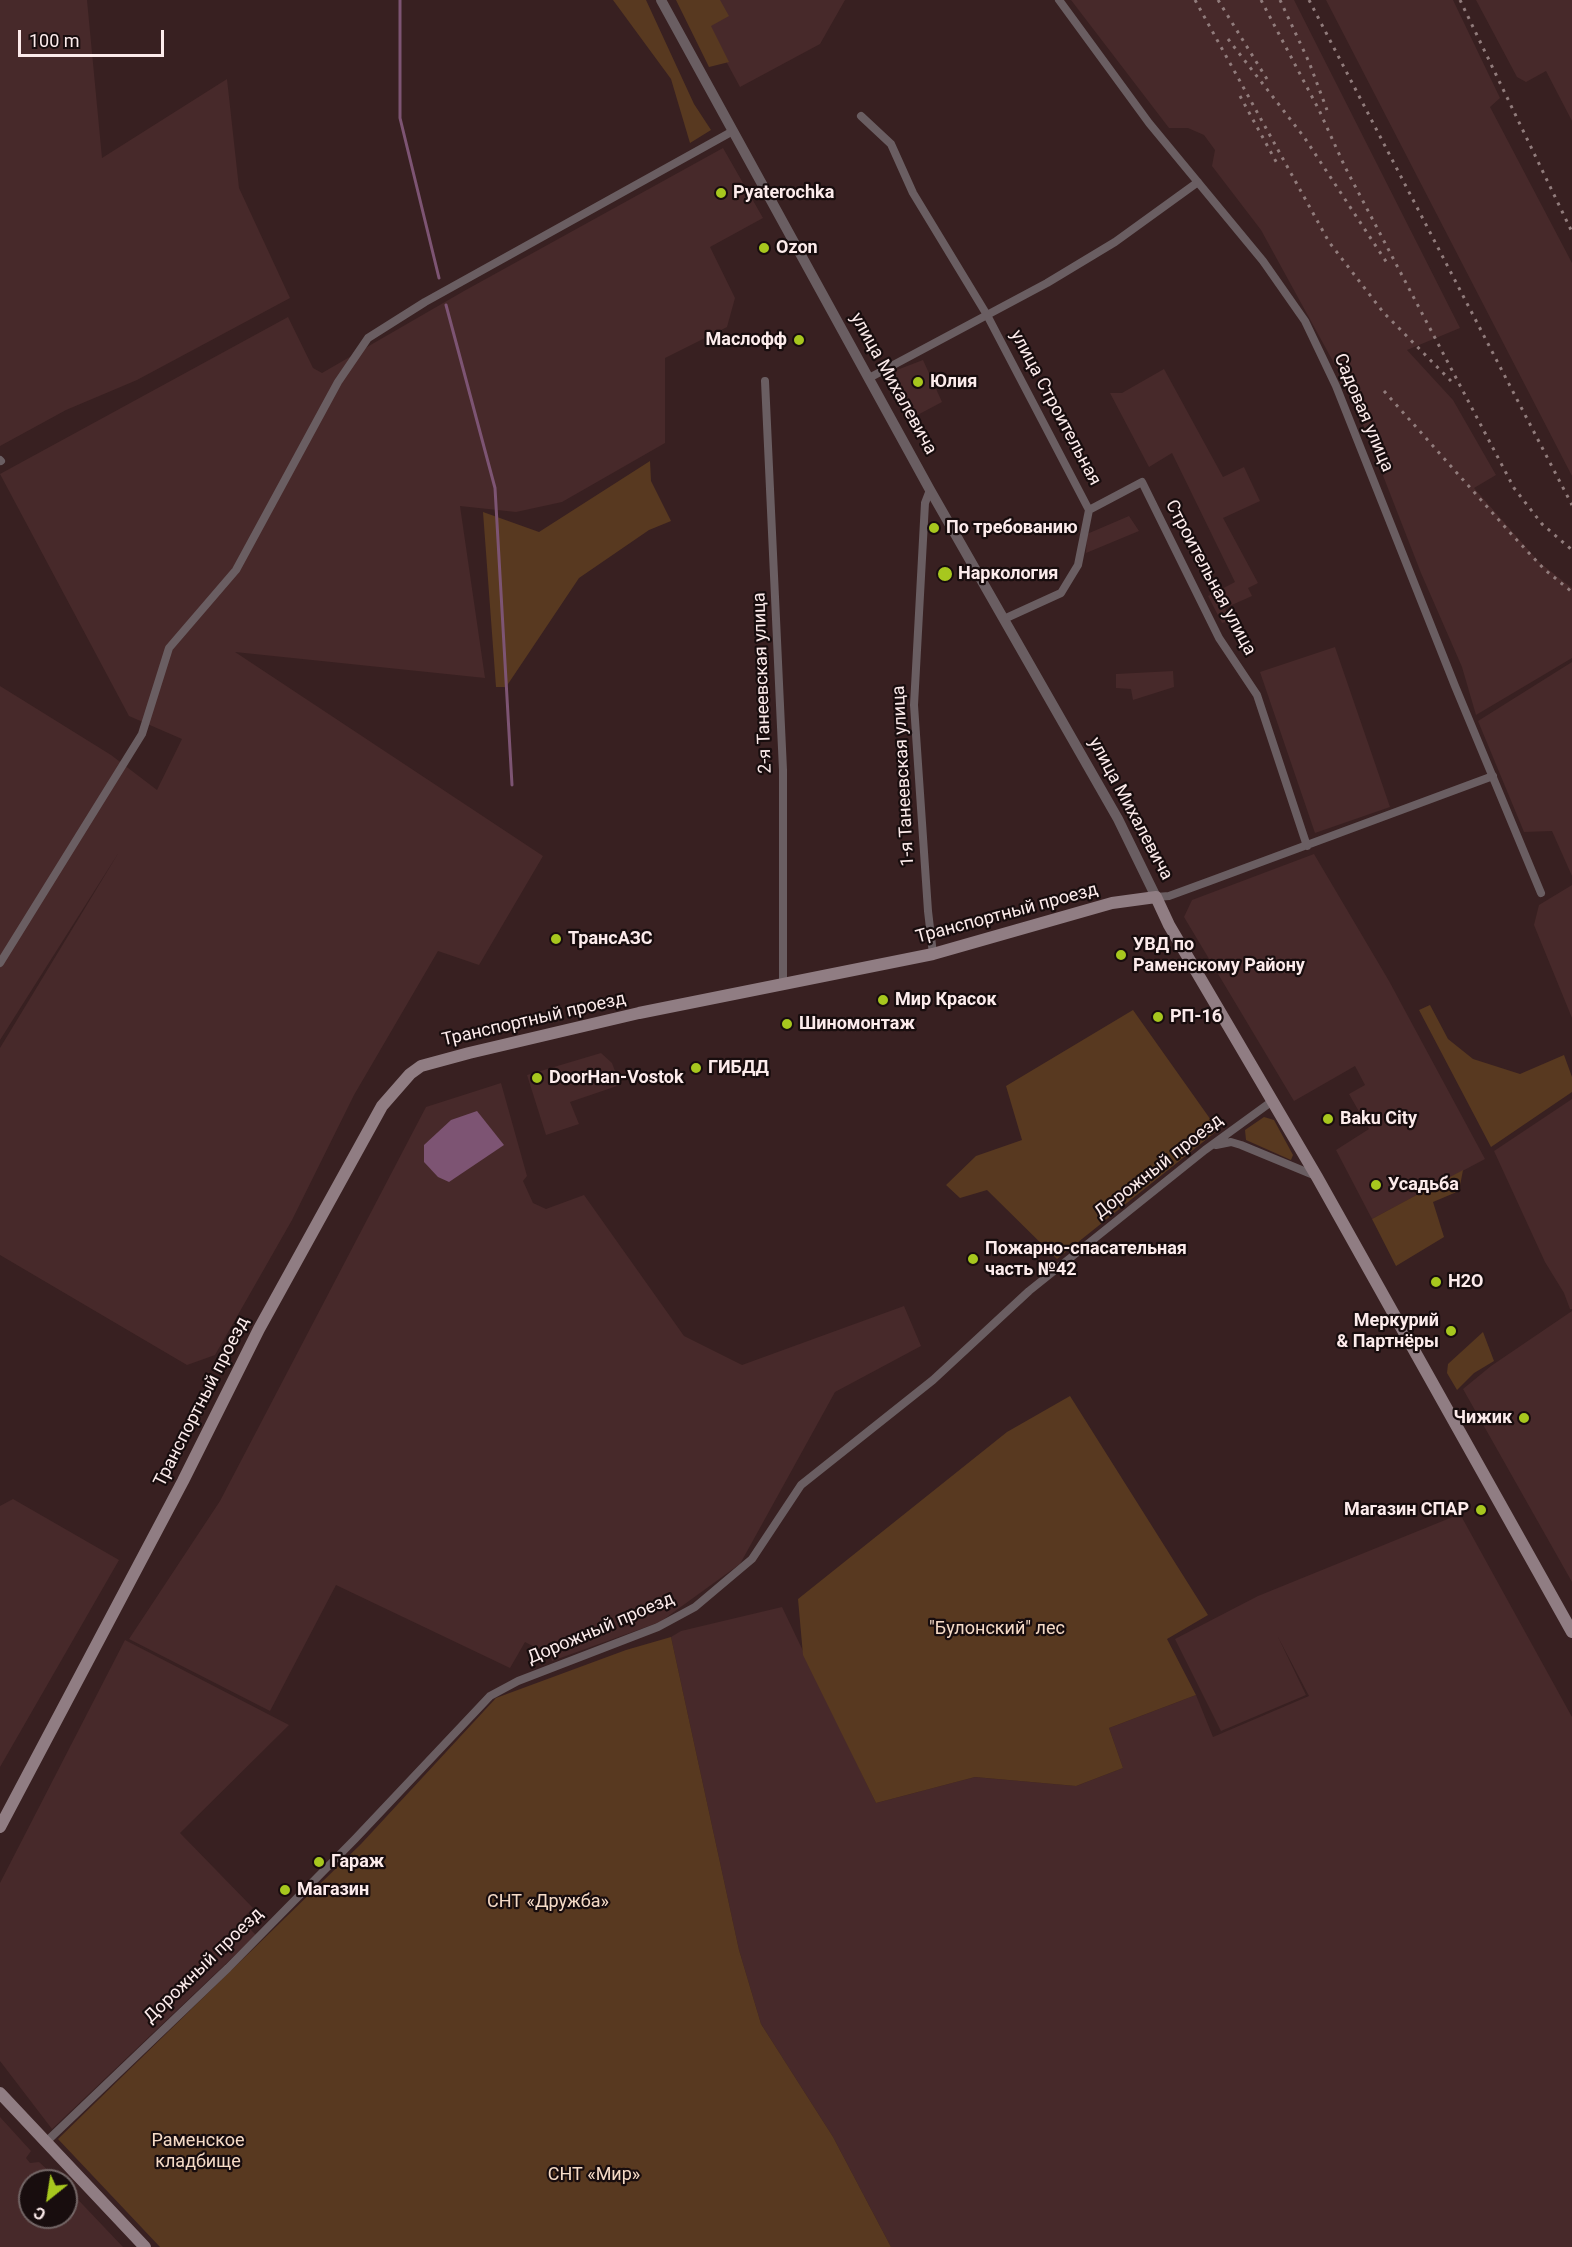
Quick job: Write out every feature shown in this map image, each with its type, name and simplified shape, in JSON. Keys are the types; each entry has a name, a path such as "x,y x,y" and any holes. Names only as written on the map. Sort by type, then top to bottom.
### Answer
{"main road":[{"name":"Транспортный проезд","path":"0,1827 183,1481 259,1329 389,1094 410,1074 431,1063 639,1013 933,954 1112,903 1156,897"},
{"name":"улица Михалевича","path":"1156,897 1169,924 1271,1102 1317,1177 1572,1632"},
{"path":"0,2093 145,2247"}],"street":[{"name":"улица Михалевича","path":"661,0 930,490 1118,819 1156,897"},
{"name":"Садовая улица","path":"1059,0 1149,123 1263,261 1305,321 1336,386 1541,893"},
{"name":"улица Строительная","path":"861,116 891,144 913,193 987,315 1089,510 1078,565 1061,593 1004,619"},
{"path":"0,963 142,734 169,648 236,570 338,382 368,338 452,287 734,131"},
{"path":"869,378 987,315 1115,242 1198,182"},
{"name":"2-я Танеевская улица","path":"765,381 783,770 783,985"},
{"name":"Строительная улица","path":"1089,510 1142,482 1219,638 1257,695 1307,846"},
{"name":"1-я Танеевская улица","path":"930,490 925,503 914,705 933,954"},
{"name":"Транспортный проезд","path":"1156,897 1169,896 1493,776"},
{"name":"Дорожный проезд","path":"46,2142 233,1962 355,1839 490,1696 518,1681 658,1628 695,1607 752,1560 801,1485 933,1380 1029,1291 1205,1150 1271,1102"},
{"path":"1205,1150 1221,1143 1231,1142 1257,1150 1317,1177"}],"shaded area":[{"path":"0,0 87,0 102,158 227,79 239,188 290,298 137,380 66,410 0,446"},
{"path":"717,0 845,0 820,44 740,87 707,26"},
{"path":"1071,0 1294,0 1460,328 1407,350 1453,400 1496,475 1474,488 1539,562 1572,588 1572,658 1476,715 1462,667 1421,573 1352,396 1261,230 1212,166 1215,150 1204,135 1188,128 1169,128"},
{"path":"1326,0 1453,0 1500,98 1490,107 1572,263 1572,476"},
{"path":"1476,0 1572,0 1572,121 1546,71 1526,82 1517,77"},
{"path":"723,148 763,218 710,247 735,298 727,327 665,358 665,443 562,502 516,512 460,506 485,678 235,652 543,856 479,965 438,951 354,1095 292,1220 215,1355 187,1365 0,1255 0,1048 119,852 0,1040 0,686 111,755 157,790 182,739 129,716 0,474 288,317 313,368 322,373 464,291"},
{"path":"923,360 942,402 908,420 889,373"},
{"path":"1164,369 1223,477 1244,467 1260,501 1223,518 1258,583 1248,588 1252,596 1225,608 1231,621 1222,623 1208,596 1235,582 1172,453 1149,467 1110,393 1122,393"},
{"path":"1129,516 1139,531 1086,553 1087,534"},
{"path":"1335,647 1390,807 1315,833 1260,672"},
{"path":"1572,662 1572,876 1552,831 1524,832 1478,721"},
{"path":"1173,671 1174,687 1133,700 1131,689 1116,688 1116,674"},
{"path":"1314,854 1389,981 1485,1159 1372,1219 1336,1150 1369,1129 1349,1094 1365,1085 1355,1066 1294,1101 1184,917 1192,900"},
{"path":"1572,885 1572,1018 1534,925 1539,905"},
{"path":"601,1053 612,1063 620,1085 570,1102 579,1124 546,1135 527,1075"},
{"path":"501,1083 527,1176 523,1181 533,1203 546,1209 584,1195 684,1336 742,1365 904,1306 921,1346 835,1392 740,1564 660,1622 552,1661 550,1655 525,1642 510,1668 336,1585 270,1711 129,1639 220,1501 426,1107"},
{"path":"1572,1099 1572,1309 1570,1309 1564,1293 1545,1262 1494,1151"},
{"path":"477,1111 504,1145 449,1182 438,1177 424,1162 424,1145 451,1120"},
{"path":"1572,1311 1572,1582 1463,1389 1491,1366"},
{"path":"13,1499 119,1560 0,1767 0,1506"},
{"path":"1460,1514 1572,1717 1572,2247 891,2247 833,2137 761,2024 739,1950 671,1637 681,1631 782,1607 876,1803 975,1777 1076,1786 1123,1768 1109,1728 1196,1695 1213,1737 1309,1696 1278,1637 1306,1695 1221,1731 1175,1639 1258,1596"},
{"path":"125,1640 289,1725 180,1833 253,1908 241,1920 256,1935 52,2129 0,2061 0,1883"},
{"path":"0,2117 31,2151 26,2158 30,2163 39,2162 47,2169 18,2169 18,2229 78,2229 78,2200 123,2247 0,2247"}],"green space":[{"path":"613,0 646,0 694,104 711,130 690,143 671,79"},
{"path":"676,0 720,0 729,16 711,26 729,62 709,67"},
{"path":"650,461 651,481 671,521 649,530 579,578 506,687 496,687 483,512 539,532"},
{"path":"1430,1005 1448,1039 1473,1059 1520,1074 1564,1055 1572,1077 1572,1092 1491,1147 1419,1010"},
{"path":"1133,1010 1218,1130 1057,1259 987,1190 960,1198 946,1185 976,1156 1022,1140 1006,1086"},
{"path":"1264,1117 1274,1120 1293,1155 1291,1160 1246,1140 1245,1130"},
{"path":"1463,1170 1459,1191 1433,1202 1444,1237 1396,1266 1372,1219"},
{"path":"1483,1332 1494,1361 1474,1373 1457,1390 1447,1373 1448,1364"},
{"name":"\"Булонский\" лес","path":"1070,1396 1208,1615 1167,1639 1196,1695 1109,1728 1123,1768 1076,1786 975,1777 876,1803 803,1655 798,1599 1007,1432"},
{"name":"СНТ «Дружба»","path":"671,1637 739,1950 761,2024 833,2137 891,2247 160,2247 58,2139 361,1844 496,1698 626,1650"}],"waterway":[{"path":"400,0 400,118 439,278"},
{"path":"446,305 495,488 512,785"}],"railway":[{"path":"1195,0 1329,242 1383,312 1451,381"},
{"path":"1218,0 1270,84"},
{"path":"1261,0 1319,110 1345,167 1514,488 1542,524 1572,550"},
{"path":"1280,0 1309,62 1327,110"},
{"path":"1309,0 1572,505"},
{"path":"1460,0 1572,232"},
{"path":"1228,39 1304,137 1387,263"},
{"path":"1240,96 1279,167"},
{"path":"1384,391 1514,537 1544,569 1572,592"}],"place":[{"name":"Pyaterochka","path":"721,193"},
{"name":"Ozon","path":"764,248"},
{"name":"Маслофф","path":"799,340"},
{"name":"Юлия","path":"918,382"},
{"name":"По требованию","path":"934,528"},
{"name":"Наркология","path":"945,574"},
{"name":"ТрансАЗС","path":"556,939"},
{"name":"УВД по Раменскому Району","path":"1121,955"},
{"name":"Мир Красок","path":"883,1000"},
{"name":"РП-16","path":"1158,1017"},
{"name":"Шиномонтаж","path":"787,1024"},
{"name":"ГИБДД","path":"696,1068"},
{"name":"DoorHan-Vostok","path":"537,1078"},
{"name":"Baku City","path":"1328,1119"},
{"name":"Усадьба","path":"1376,1185"},
{"name":"Пожарно-спасательная часть №42","path":"973,1259"},
{"name":"H2O","path":"1436,1282"},
{"name":"Меркурий & Партнёры","path":"1451,1331"},
{"name":"Чижик","path":"1524,1418"},
{"name":"Магазин СПАР","path":"1481,1510"},
{"name":"Гараж","path":"319,1862"},
{"name":"Магазин","path":"285,1890"}],"park label":[{"name":"Раменское кладбище","path":"198,2151"},
{"name":"СНТ «Мир»","path":"594,2175"}]}
